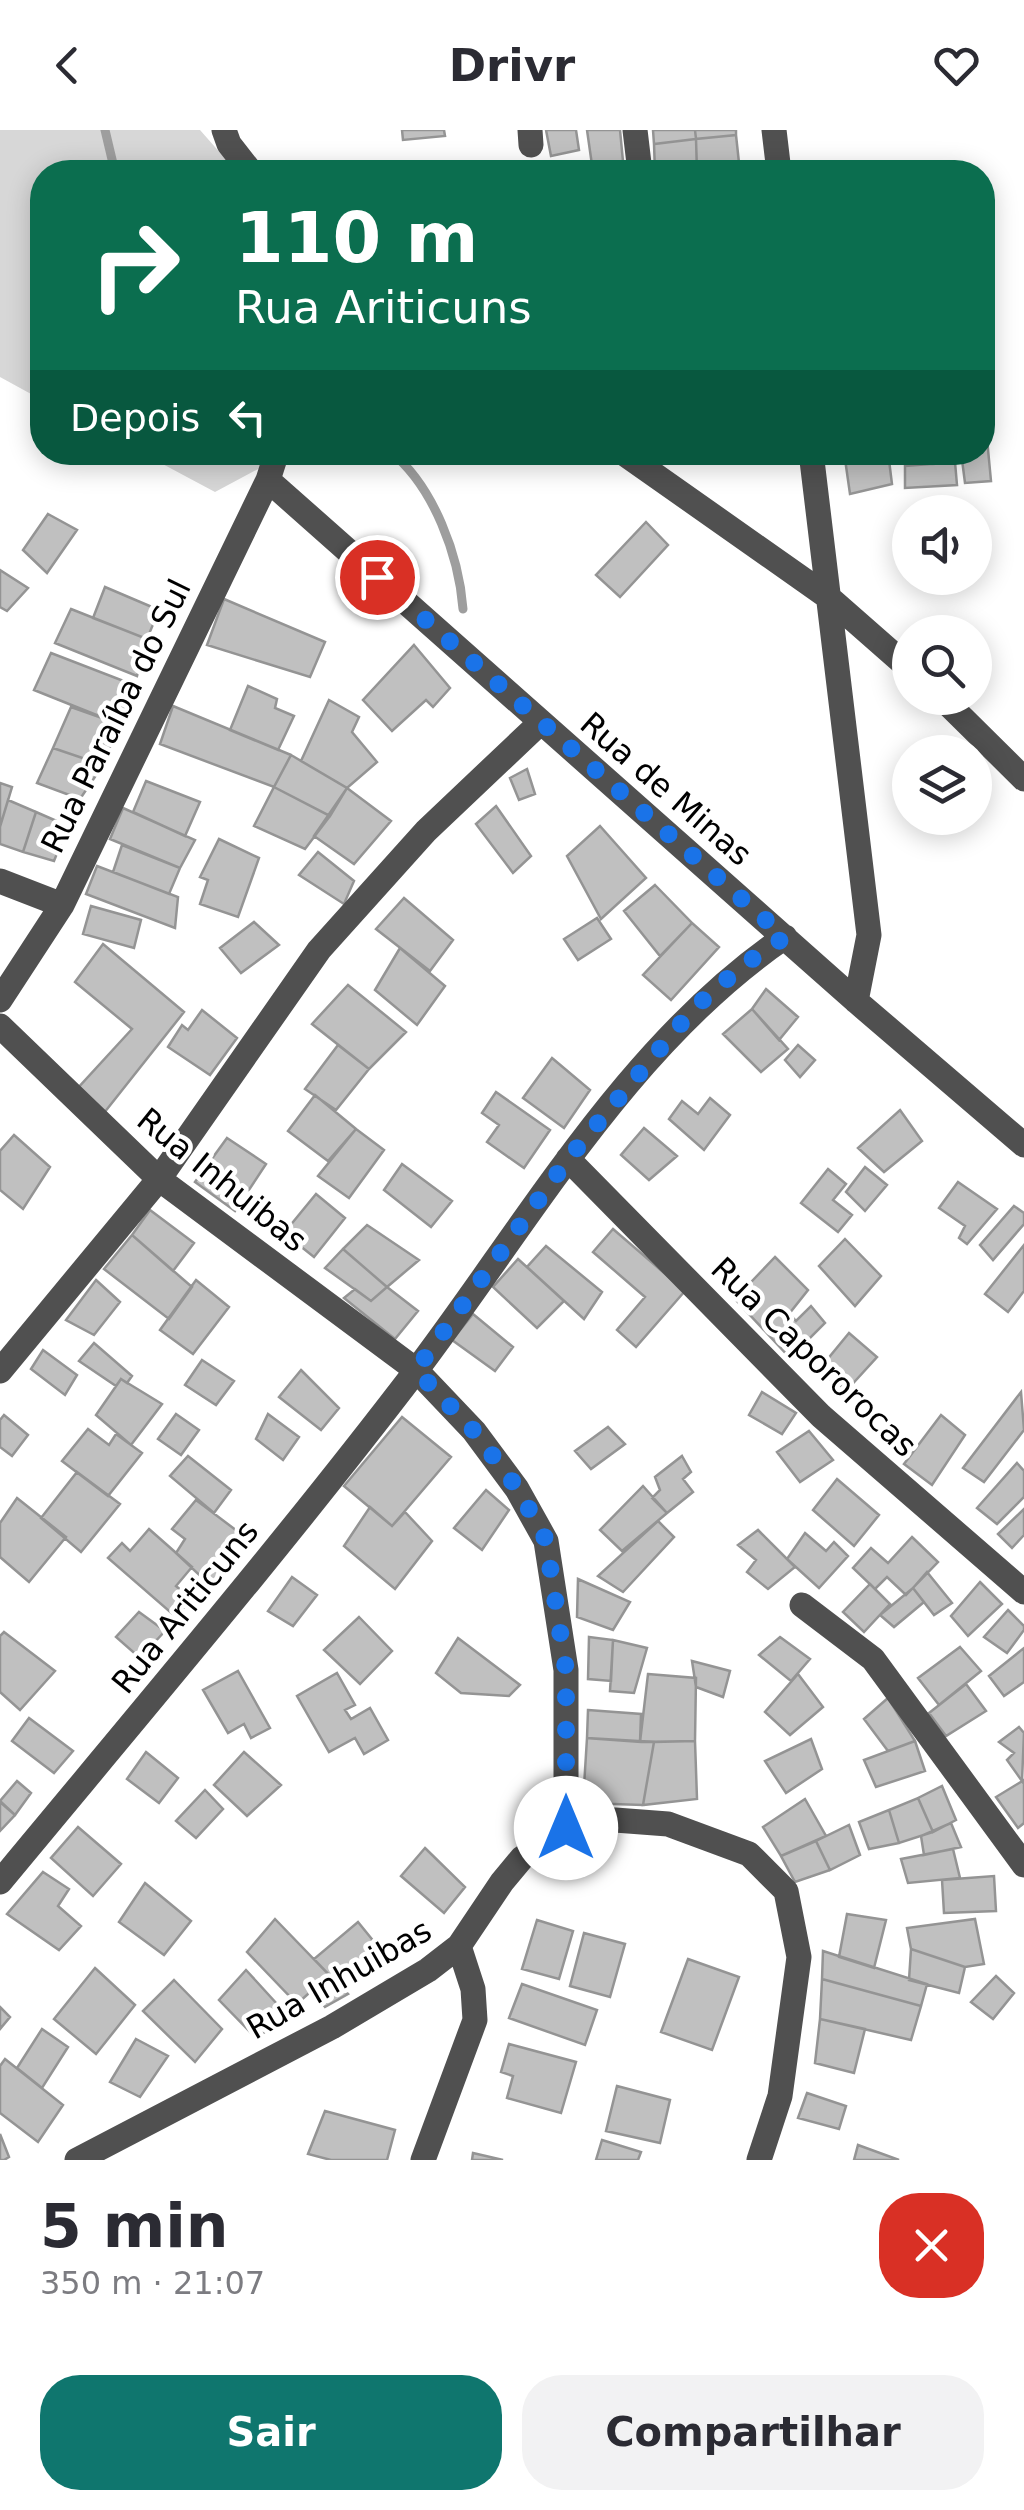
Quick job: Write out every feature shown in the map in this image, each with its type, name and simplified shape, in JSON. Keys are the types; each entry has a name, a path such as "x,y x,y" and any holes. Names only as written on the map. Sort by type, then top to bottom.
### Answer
{"street":[{"path":"224,130 228,144 241,160"},
{"path":"636,130 639,160"},
{"path":"774,130 778,160"},
{"name":"Rua Paraíba do Sul","path":"0,1000 62,905 273,465"},
{"path":"640,465 828,597 892,653"},
{"path":"813,465 869,935 856,1001"},
{"name":"Rua de Minas","path":"268,480 1024,1145"},
{"path":"959,715 1024,778"},
{"path":"0,1371 159,1179 318,950 426,831 541,722"},
{"path":"0,881 62,905"},
{"name":"Rua Ariticuns","path":"0,1882 241,1592 416,1370 568,1159 694,1008 742,966 785,937"},
{"name":"Rua Inhuibas","path":"0,1026 159,1179 416,1370"},
{"name":"Rua Capororocas","path":"568,1159 820,1416 1024,1592"},
{"path":"416,1370 474,1431 518,1489 546,1540 566,1670 566,1828"},
{"path":"802,1605 873,1659 1024,1866"},
{"name":"Rua Inhuibas","path":"76,2160 332,2027 428,1970 459,1946 522,1858 566,1828 616,1820 668,1824 749,1854 786,1891 799,1957 780,2096 758,2160"},
{"path":"423,2160 475,2020 473,1989 459,1946"}],"shaded area":[{"path":"0,130 200,130 226,160 30,160 30,393 0,377"},
{"path":"164,465 266,465 215,492"}],"building":[{"path":"402,130 444,130 445,136 403,140"},
{"path":"546,130 576,130 579,150 551,156"},
{"path":"587,130 620,130 623,160 591,160"},
{"path":"653,130 695,130 696,139 654,144"},
{"path":"695,130 736,130 736,135 696,139"},
{"path":"736,135 739,160 697,160 696,139"},
{"path":"696,139 697,160 655,160 654,144"},
{"path":"846,465 890,465 892,484 850,494"},
{"path":"955,465 957,485 905,488 905,466"},
{"path":"963,465 989,465 991,481 965,483"},
{"path":"48,514 77,530 47,573 23,550"},
{"path":"646,522 668,545 620,597 596,575"},
{"path":"0,570 28,588 7,611 0,607"},
{"path":"105,587 159,610 147,639 93,618"},
{"path":"224,599 325,642 310,677 207,645"},
{"path":"71,609 147,639 137,676 55,643"},
{"path":"414,645 450,688 433,707 426,700 392,731 363,700"},
{"path":"51,653 134,685 119,724 34,690"},
{"path":"248,686 277,699 275,708 294,716 278,750 230,730"},
{"path":"329,700 359,717 352,732 377,762 347,788 301,761"},
{"path":"173,706 291,755 274,787 160,744"},
{"path":"71,707 119,724 103,765 53,748"},
{"path":"53,748 103,765 80,799 37,783"},
{"path":"291,755 347,788 330,816 274,787"},
{"path":"527,769 535,794 519,800 510,778"},
{"path":"146,781 200,802 185,836 133,812"},
{"path":"0,783 12,787 0,827"},
{"path":"274,787 330,816 305,849 254,826"},
{"path":"347,788 391,821 354,864 314,836"},
{"path":"8,800 36,812 23,852 0,844 0,827"},
{"path":"496,806 531,856 513,873 476,824"},
{"path":"123,808 195,840 180,868 110,839"},
{"path":"36,812 68,826 54,861 23,852"},
{"path":"600,826 646,878 601,919 567,856"},
{"path":"219,839 259,858 238,917 200,904 208,880 200,877"},
{"path":"122,845 180,868 169,894 113,872"},
{"path":"318,852 354,881 344,904 299,875"},
{"path":"97,866 178,897 175,928 86,894"},
{"path":"655,885 692,923 660,956 624,911"},
{"path":"404,898 453,940 430,971 376,929"},
{"path":"91,906 141,920 134,948 83,934"},
{"path":"597,918 611,939 578,960 564,939"},
{"path":"254,922 279,945 241,973 220,948"},
{"path":"692,923 719,947 671,1000 643,975"},
{"path":"103,944 184,1012 104,1113 77,1089 132,1029 75,982"},
{"path":"400,948 445,986 417,1025 375,990"},
{"path":"348,985 406,1032 369,1069 312,1024"},
{"path":"766,989 798,1017 779,1040 752,1009"},
{"path":"752,1009 788,1049 761,1072 723,1034"},
{"path":"202,1010 237,1038 210,1075 168,1047 182,1025 188,1030"},
{"path":"338,1045 369,1069 336,1110 305,1089"},
{"path":"798,1045 815,1060 800,1077 785,1060"},
{"path":"552,1058 590,1090 564,1128 523,1098"},
{"path":"496,1092 550,1130 524,1168 487,1142 499,1125 482,1113"},
{"path":"315,1095 356,1129 328,1161 288,1131"},
{"path":"710,1098 730,1115 704,1150 669,1119 682,1101 698,1114"},
{"path":"900,1110 922,1141 884,1172 858,1148"},
{"path":"644,1128 677,1156 649,1180 621,1155"},
{"path":"356,1129 384,1150 349,1198 318,1176"},
{"path":"14,1135 50,1167 23,1209 0,1190 0,1151"},
{"path":"227,1138 266,1164 235,1211 195,1182"},
{"path":"402,1164 452,1201 431,1227 384,1190"},
{"path":"865,1167 887,1185 865,1211 846,1192"},
{"path":"828,1169 846,1184 833,1200 852,1215 838,1232 801,1203"},
{"path":"958,1182 997,1209 967,1244 959,1238 965,1226 939,1208"},
{"path":"316,1194 345,1218 314,1257 284,1233"},
{"path":"1014,1206 1024,1213 1024,1224 993,1260 980,1245"},
{"path":"150,1210 194,1243 173,1271 132,1235"},
{"path":"367,1225 419,1260 387,1287 343,1249"},
{"path":"613,1229 685,1291 636,1347 617,1330 645,1297 593,1252"},
{"path":"132,1235 192,1287 169,1319 104,1269"},
{"path":"845,1239 881,1276 855,1306 819,1266"},
{"path":"1024,1245 1024,1291 1008,1312 985,1294"},
{"path":"546,1246 602,1292 584,1319 527,1267"},
{"path":"343,1249 387,1287 371,1301 325,1268"},
{"path":"775,1257 808,1290 789,1314 796,1321 811,1306 825,1323 790,1358 735,1299"},
{"path":"518,1259 564,1301 537,1328 493,1287"},
{"path":"96,1280 120,1302 94,1335 66,1320"},
{"path":"196,1280 229,1307 193,1354 160,1330"},
{"path":"387,1287 418,1311 395,1339 344,1298 355,1289 371,1301"},
{"path":"473,1314 513,1347 495,1371 452,1340"},
{"path":"849,1333 877,1357 847,1390 817,1372"},
{"path":"94,1343 132,1376 127,1383 121,1379 116,1386 79,1361"},
{"path":"43,1350 77,1375 65,1395 31,1369"},
{"path":"202,1360 234,1381 216,1405 185,1385"},
{"path":"301,1370 339,1408 321,1430 279,1397"},
{"path":"121,1379 162,1404 131,1445 96,1415"},
{"path":"762,1392 796,1413 782,1434 749,1415"},
{"path":"1021,1392 1024,1430 984,1482 963,1468"},
{"path":"176,1414 199,1430 181,1455 158,1439"},
{"path":"268,1414 299,1437 283,1460 256,1439"},
{"path":"4,1415 28,1435 12,1456 0,1447 0,1420"},
{"path":"941,1415 965,1435 932,1485 904,1464"},
{"path":"402,1417 451,1457 392,1526 344,1486"},
{"path":"608,1427 625,1444 591,1469 575,1451"},
{"path":"88,1429 109,1445 116,1434 142,1453 108,1496 62,1461"},
{"path":"809,1431 833,1460 800,1482 777,1452"},
{"path":"188,1456 231,1490 214,1513 170,1476"},
{"path":"682,1456 691,1472 683,1479 693,1492 667,1513 652,1498 660,1490 655,1477"},
{"path":"1017,1463 1024,1471 1024,1497 997,1524 977,1508"},
{"path":"77,1472 120,1504 81,1552 41,1518"},
{"path":"837,1479 879,1515 854,1546 813,1510"},
{"path":"643,1486 667,1513 622,1551 600,1530"},
{"path":"486,1490 509,1510 482,1550 454,1528"},
{"path":"17,1498 66,1537 29,1582 0,1557 0,1523"},
{"path":"196,1500 249,1540 212,1587 176,1553 185,1539 172,1529"},
{"path":"370,1507 392,1526 405,1512 432,1541 395,1589 344,1546"},
{"path":"1024,1509 1024,1535 1012,1548 998,1534"},
{"path":"658,1521 674,1537 623,1592 598,1576"},
{"path":"149,1529 192,1567 176,1586 191,1599 176,1617 108,1558 122,1543 130,1551"},
{"path":"758,1530 795,1567 768,1589 747,1572 756,1560 738,1545"},
{"path":"805,1533 826,1551 834,1542 848,1556 819,1588 787,1559"},
{"path":"912,1537 938,1562 906,1595 887,1577 875,1589 853,1568 871,1548 888,1563"},
{"path":"927,1572 952,1603 934,1615 913,1588"},
{"path":"292,1577 317,1595 293,1626 268,1611"},
{"path":"578,1579 630,1602 613,1630 577,1617"},
{"path":"980,1582 1002,1604 968,1636 951,1616"},
{"path":"870,1584 890,1604 864,1632 843,1612"},
{"path":"913,1588 924,1602 894,1627 880,1615"},
{"path":"1008,1610 1024,1630 1007,1653 984,1637"},
{"path":"139,1612 165,1631 140,1658 116,1637"},
{"path":"359,1617 392,1651 360,1684 324,1650"},
{"path":"4,1632 55,1671 20,1710 0,1692 0,1636"},
{"path":"589,1637 613,1640 611,1681 588,1679"},
{"path":"780,1637 810,1659 791,1681 759,1655"},
{"path":"458,1638 520,1685 509,1696 461,1693 436,1673"},
{"path":"613,1640 647,1648 634,1693 610,1691"},
{"path":"960,1647 981,1671 939,1705 918,1678"},
{"path":"1024,1648 1024,1682 1004,1696 989,1676"},
{"path":"692,1661 730,1671 723,1697 696,1687"},
{"path":"238,1671 270,1728 251,1738 244,1724 228,1733 203,1690"},
{"path":"337,1673 355,1705 345,1710 351,1719 370,1708 388,1740 364,1754 355,1738 329,1752 297,1696"},
{"path":"648,1674 696,1678 695,1741 640,1742"},
{"path":"798,1674 823,1707 790,1735 765,1712"},
{"path":"966,1684 986,1711 946,1736 929,1713"},
{"path":"888,1698 915,1741 888,1751 864,1719"},
{"path":"588,1710 641,1714 640,1742 587,1738"},
{"path":"29,1718 73,1751 54,1773 12,1741"},
{"path":"1019,1727 1024,1733 1022,1781 1007,1760 1014,1753 999,1742"},
{"path":"587,1738 654,1742 643,1805 583,1803"},
{"path":"811,1739 822,1769 786,1793 765,1761"},
{"path":"695,1741 697,1799 643,1805 654,1742"},
{"path":"915,1741 925,1771 876,1787 864,1760"},
{"path":"146,1752 178,1778 159,1803 127,1779"},
{"path":"244,1752 281,1785 247,1816 214,1785"},
{"path":"1024,1780 1024,1823 1018,1828 996,1797"},
{"path":"17,1781 31,1793 15,1815 0,1801"},
{"path":"942,1786 956,1820 933,1832 918,1798"},
{"path":"205,1790 223,1809 196,1838 176,1821"},
{"path":"918,1798 933,1832 899,1843 889,1810"},
{"path":"805,1799 826,1836 781,1856 763,1827"},
{"path":"0,1802 15,1815 0,1831"},
{"path":"889,1810 899,1843 869,1849 859,1822"},
{"path":"951,1823 961,1847 924,1855 921,1836"},
{"path":"849,1825 860,1855 830,1870 816,1841"},
{"path":"78,1827 121,1864 93,1896 51,1858"},
{"path":"816,1841 830,1870 795,1882 781,1856"},
{"path":"425,1848 465,1887 444,1913 401,1876"},
{"path":"953,1849 960,1878 908,1883 901,1859"},
{"path":"43,1872 69,1889 58,1906 81,1926 59,1950 7,1914"},
{"path":"994,1876 996,1911 944,1913 942,1880"},
{"path":"145,1883 191,1921 164,1955 119,1922"},
{"path":"847,1914 886,1920 874,1968 839,1957"},
{"path":"275,1919 329,1975 297,2004 247,1952"},
{"path":"975,1919 984,1964 965,1967 911,1949 907,1928"},
{"path":"537,1920 573,1931 559,1979 522,1969"},
{"path":"358,1922 384,1954 341,1987 314,1959"},
{"path":"584,1933 625,1944 610,1997 570,1986"},
{"path":"911,1949 965,1967 959,1993 909,1980"},
{"path":"823,1951 927,1984 921,2006 822,1979"},
{"path":"688,1959 739,1977 712,2050 661,2032"},
{"path":"95,1968 135,2005 96,2054 54,2019"},
{"path":"246,1970 288,2016 256,2038 219,2000"},
{"path":"329,1975 348,1994 325,2007 312,1990"},
{"path":"996,1976 1014,1993 993,2019 971,2002"},
{"path":"822,1979 921,2006 911,2040 820,2019"},
{"path":"174,1980 222,2029 195,2062 143,2011"},
{"path":"522,1984 597,2010 585,2045 509,2018"},
{"path":"0,2007 10,2017 0,2029"},
{"path":"820,2019 865,2029 854,2073 815,2063"},
{"path":"42,2029 68,2047 42,2088 17,2068"},
{"path":"136,2039 168,2056 140,2097 110,2082"},
{"path":"509,2044 576,2062 561,2113 507,2098 513,2076 501,2072"},
{"path":"5,2059 63,2105 38,2142 0,2113 0,2066"},
{"path":"617,2086 670,2100 660,2143 606,2131"},
{"path":"807,2093 846,2106 839,2129 798,2118"},
{"path":"325,2111 395,2130 387,2160 331,2160 308,2154"},
{"path":"0,2134 9,2157 4,2160 0,2160"},
{"path":"602,2140 641,2152 638,2160 596,2160"},
{"path":"858,2145 899,2160 854,2160"},
{"path":"473,2153 503,2160 472,2160"}],"waterway":[{"path":"105,130 112,160"},
{"path":"404,465 420,484 442,524 456,567 463,609"}],"route":[{"path":"377,577 785,937 742,966 694,1008 568,1159 416,1370 474,1431 518,1489 546,1540 566,1670 566,1828"}]}
